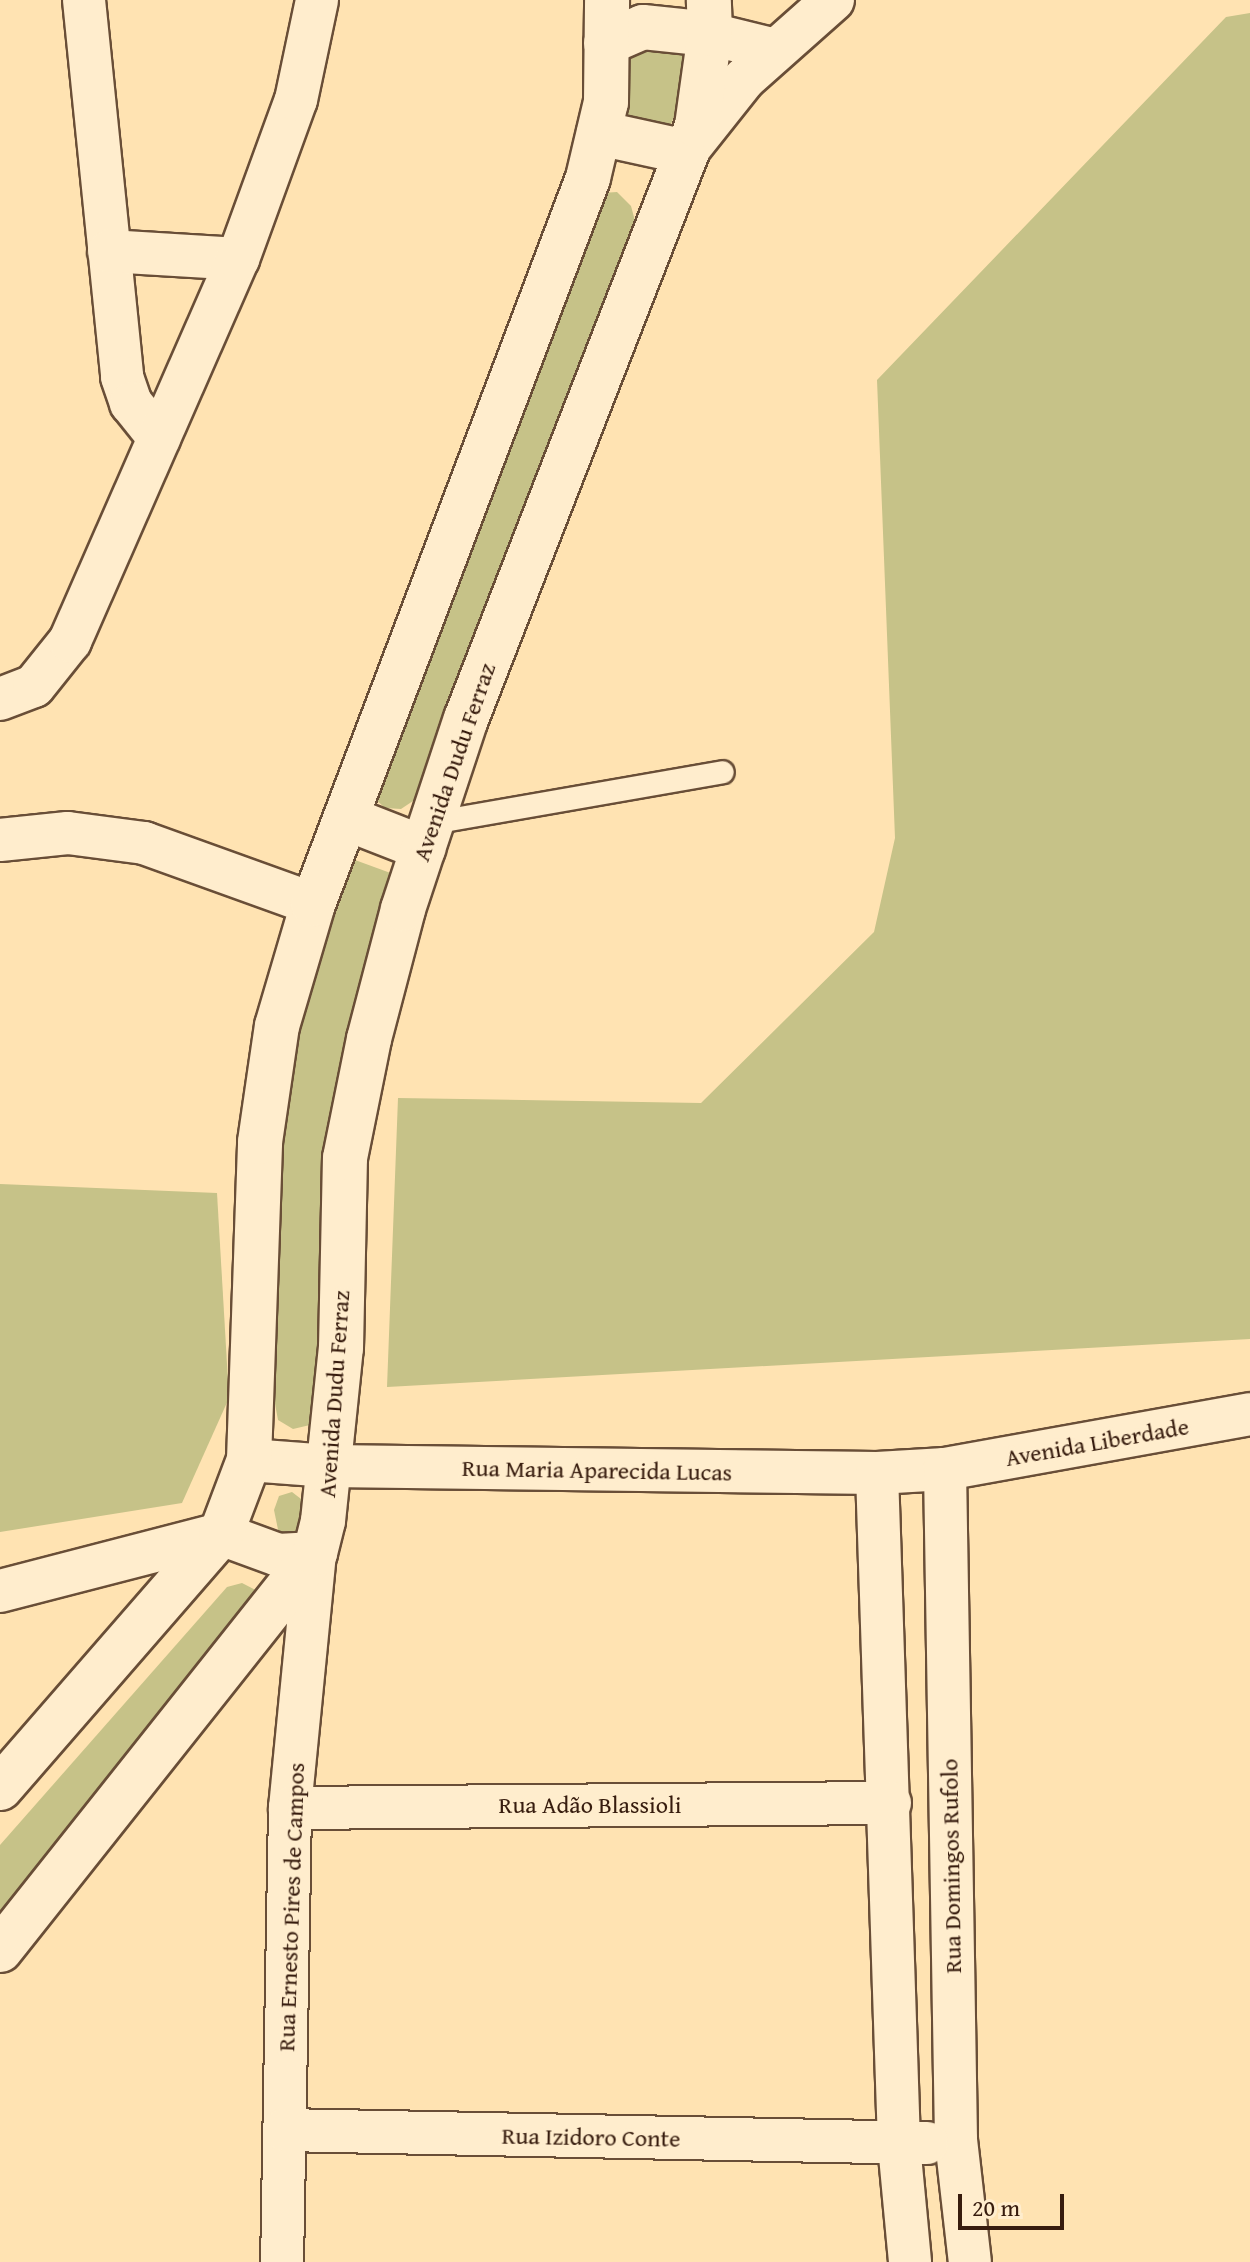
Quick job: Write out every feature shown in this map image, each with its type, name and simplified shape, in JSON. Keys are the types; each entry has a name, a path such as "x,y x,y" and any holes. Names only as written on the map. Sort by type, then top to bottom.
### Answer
{"main road":[{"path":"0,1788 221,1534 249,1460 260,1142 277,1026 313,904 588,178 606,102 607,0"},
{"path":"606,43 643,27 710,17"},
{"name":"Avenida Dudu Ferraz","path":"0,1950 315,1553 329,1466 341,1348 345,1158 369,1039 428,836 466,719 697,126 710,17"},
{"path":"599,133 686,152"},
{"path":"346,818 428,836"}],"street":[{"path":"84,0 122,377 131,403 159,438"},
{"path":"0,699 34,686 60,659 238,259 296,100 317,0"},
{"path":"686,152 744,79 833,0"},
{"path":"710,17 775,50"},
{"path":"109,251 238,259"},
{"path":"0,840 68,833 144,843 313,904"},
{"name":"Avenida Liberdade","path":"945,1469 1250,1414"},
{"name":"Rua Maria Aparecida Lucas","path":"249,1460 329,1466 877,1473 945,1469"},
{"name":"Rua Domingos Rufolo","path":"945,1469 956,2140 970,2262"},
{"path":"877,1473 899,2145 910,2262"},
{"path":"0,1591 221,1534 278,1555 315,1553"},
{"name":"Rua Ernesto Pires de Campos","path":"282,2262 290,1808 315,1553"},
{"name":"Rua Adão Blassioli","path":"290,1808 890,1803"},
{"name":"Rua Izidoro Conte","path":"284,2130 899,2145 956,2140"}],"lane":[{"path":"428,836 723,772"}],"shaded area":[{"path":"1250,13 1250,1339 387,1387 398,1098 701,1103 874,932 895,838 877,380 1226,17"},
{"path":"654,44 685,53 680,102 671,124 654,131 633,125 620,102 625,48"},
{"path":"617,192 631,206 635,221 463,686 416,799 401,809 385,808 372,796 602,193"},
{"path":"355,860 396,875 321,1404 310,1425 293,1429 278,1420 272,1388 276,1203 287,1101 305,997"},
{"path":"0,1184 217,1193 229,1398 182,1503 0,1532"},
{"path":"292,1492 305,1502 302,1534 282,1549 274,1510 279,1496"},
{"path":"242,1583 261,1593 0,1917 0,1845 227,1587"}]}
